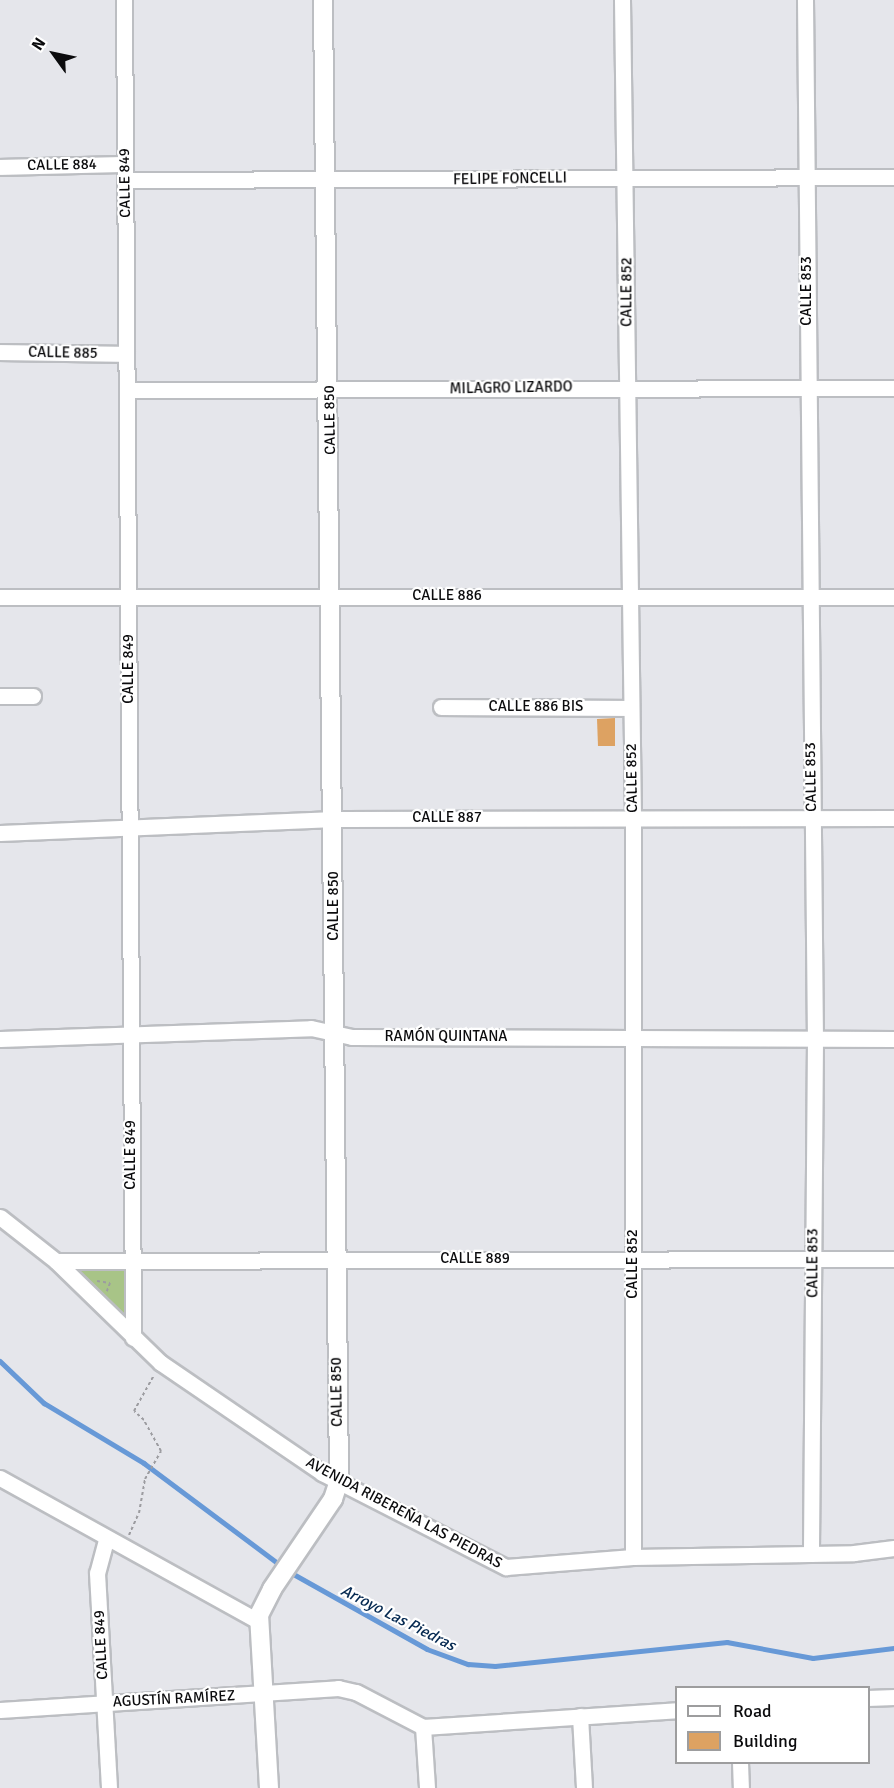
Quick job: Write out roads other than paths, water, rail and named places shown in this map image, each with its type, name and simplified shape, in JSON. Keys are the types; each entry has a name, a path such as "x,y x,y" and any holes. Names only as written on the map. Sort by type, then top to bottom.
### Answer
{"main road":[{"name":"CALLE 850","path":"269,1788 258,1622 272,1589 333,1498 339,1482 333,1033 335,819 323,0"}],"street":[{"name":"CALLE 849","path":"124,0 133,1338"},
{"name":"CALLE 852","path":"622,0 633,818 633,1557"},
{"name":"CALLE 853","path":"805,0 808,596 815,1040 811,1554"},
{"name":"CALLE 884","path":"0,167 125,172"},
{"name":"FELIPE FONCELLI","path":"125,172 326,181 626,177 894,177"},
{"name":"CALLE 885","path":"0,352 126,354"},
{"name":"MILAGRO LIZARDO","path":"128,390 329,391 627,386 894,388"},
{"name":"CALLE 886","path":"0,597 631,595 894,597"},
{"path":"0,696 33,696"},
{"name":"CALLE 886 BIS","path":"441,707 631,708"},
{"name":"CALLE 887","path":"0,833 335,819 894,818"},
{"name":"RAMÓN QUINTANA","path":"0,1038 311,1028 352,1037 894,1039"},
{"name":"AVENIDA RIBEREÑA LAS PIEDRAS","path":"0,1217 56,1261 161,1363 339,1482 507,1567 633,1557 811,1554 894,1548"},
{"name":"CALLE 889","path":"56,1261 894,1259"},
{"path":"0,1478 106,1540 124,1545 258,1622"},
{"name":"CALLE 849","path":"106,1540 97,1573 109,1788"},
{"name":"AGUSTÍN RAMÍREZ","path":"0,1710 348,1689 423,1727"},
{"path":"870,1698 894,1697"},
{"path":"427,1788 423,1727 675,1710"},
{"path":"580,1716 584,1788"},
{"path":"740,1764 741,1788"}],"waterway":[{"name":"Arroyo Las Piedras","path":"0,1361 44,1403 144,1463 283,1567"},
{"name":"Arroyo Las Piedras","path":"290,1572 427,1649 468,1664 495,1666 727,1642 813,1658 894,1648"}]}
